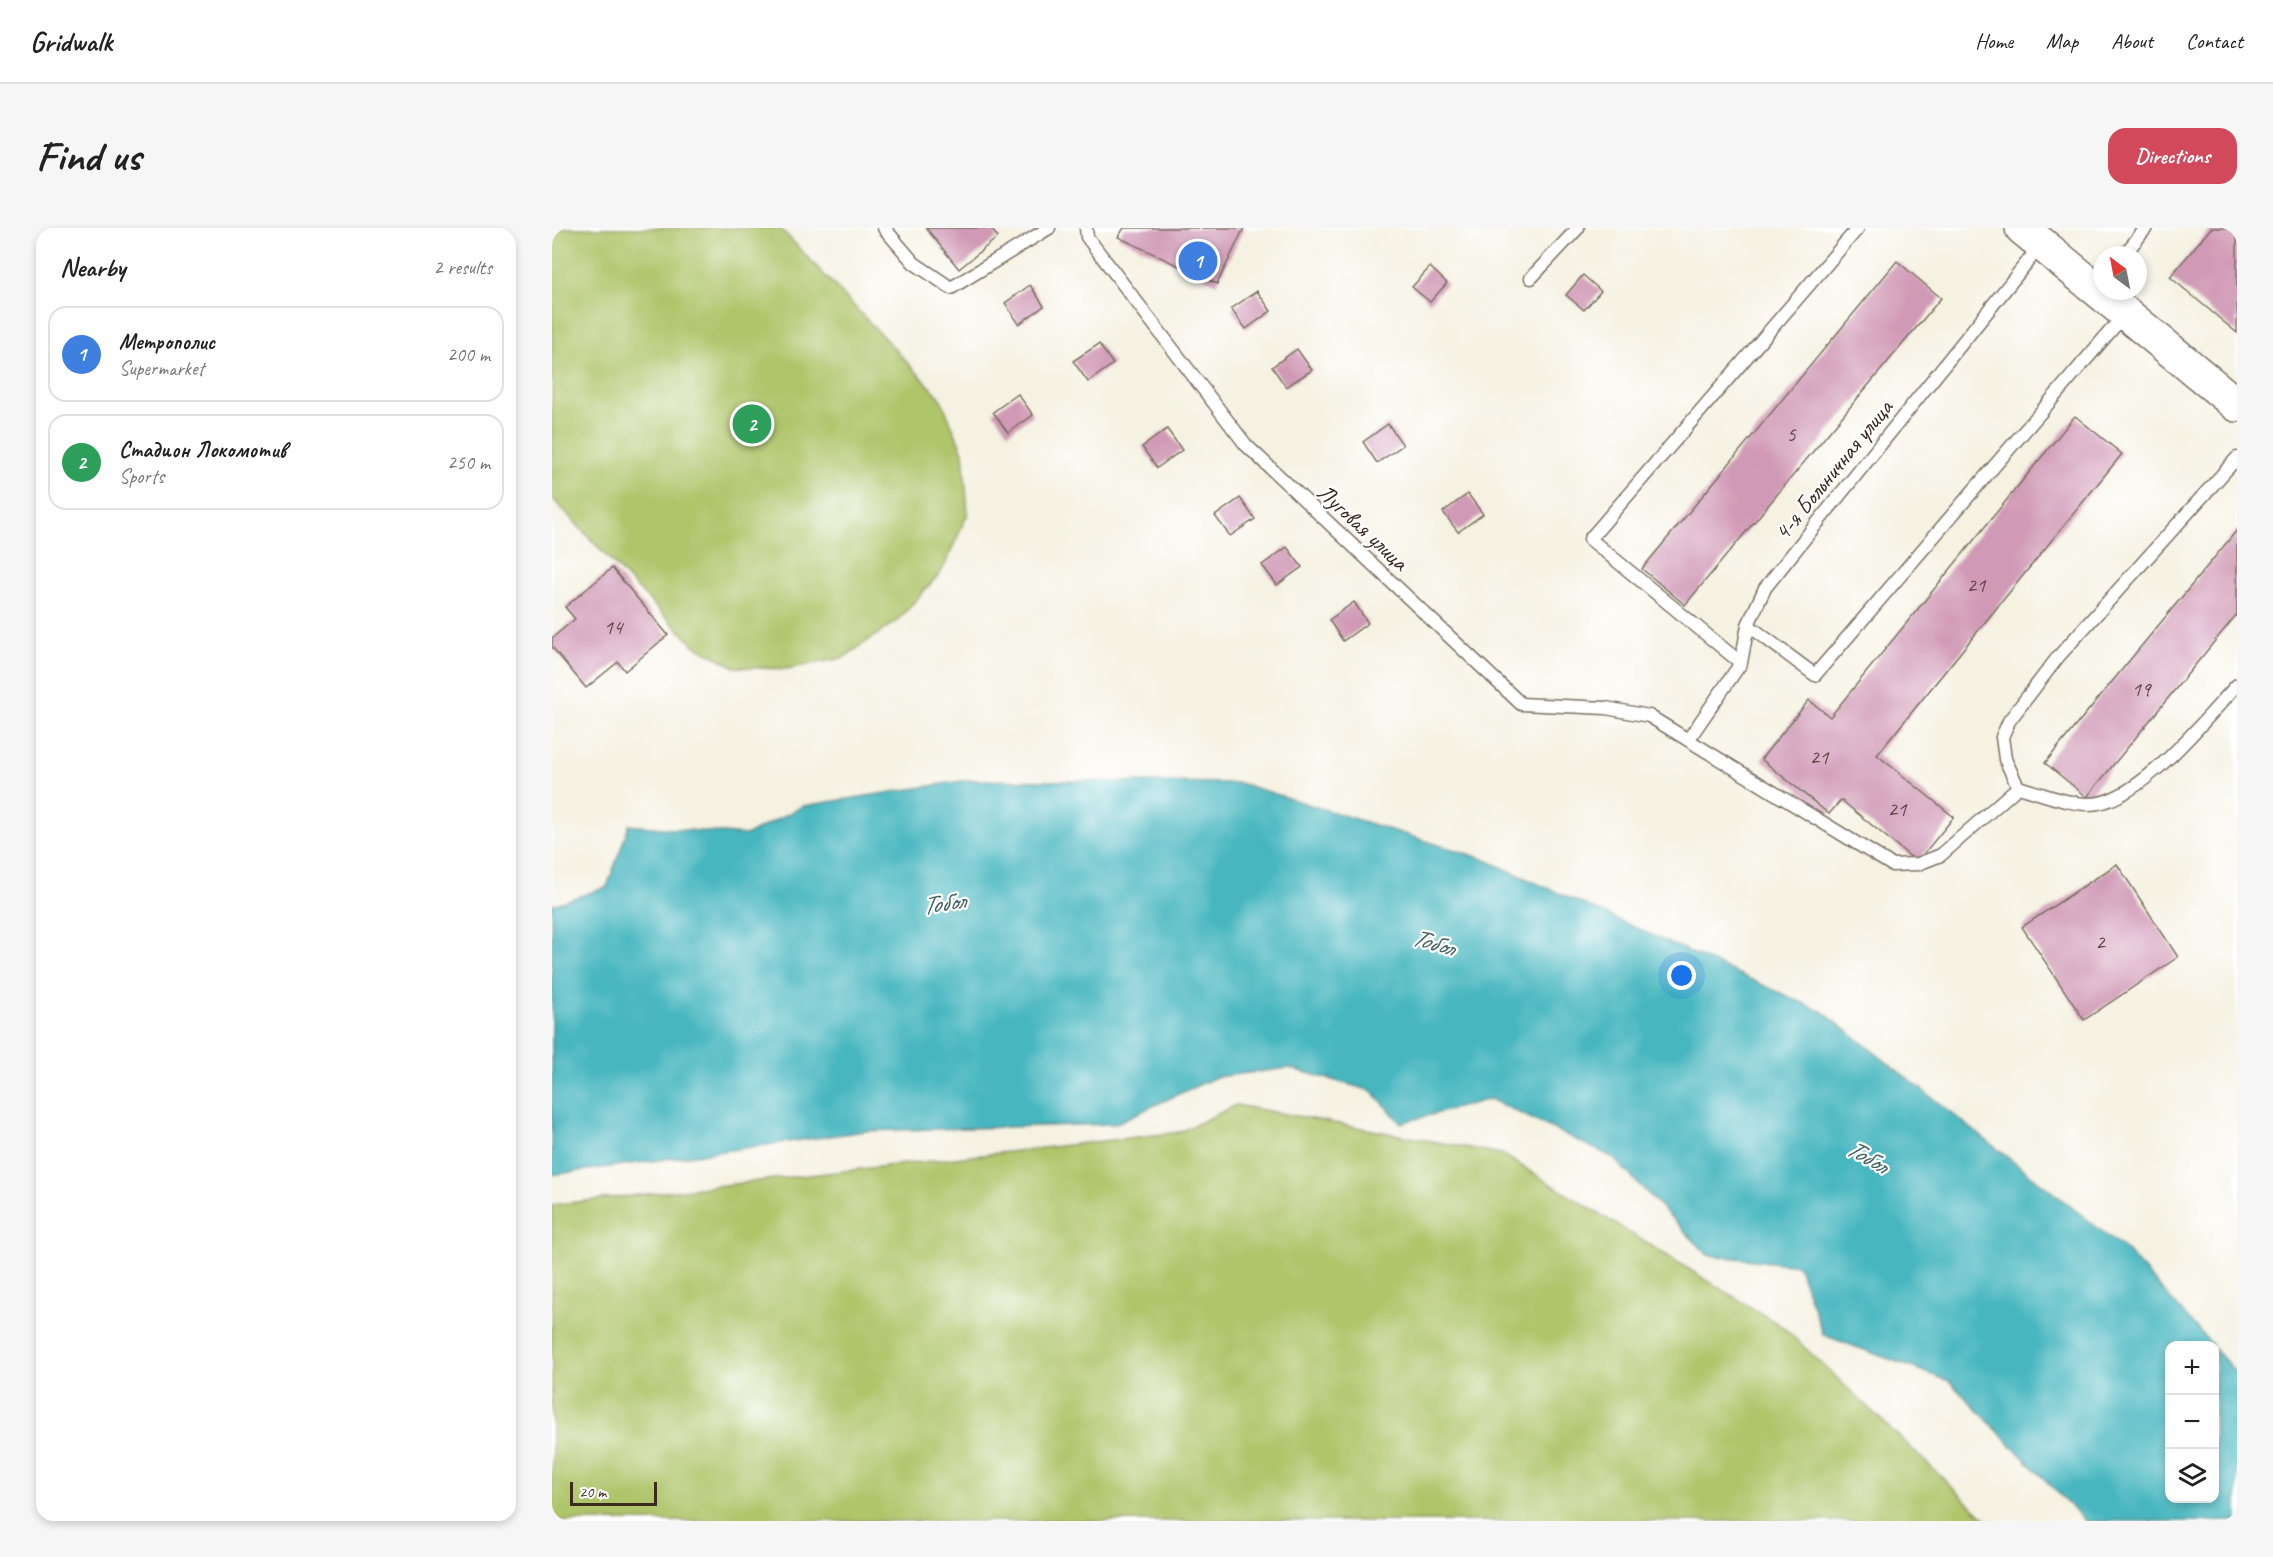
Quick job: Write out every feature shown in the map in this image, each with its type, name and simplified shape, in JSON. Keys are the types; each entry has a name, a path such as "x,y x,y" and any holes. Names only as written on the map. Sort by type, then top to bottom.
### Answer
{"street":[{"path":"2032,236 2093,281"},
{"path":"2113,300 2126,314 2237,405"}],"lane":[{"path":"884,228 914,263 951,288 1050,228"},
{"path":"1531,278 1578,228"},
{"path":"1741,663 1590,539 1858,228"},
{"path":"2131,246 2146,228"},
{"name":"Луговая улица","path":"1090,231 1246,445 1521,704 1606,708 1649,716 1892,865 1918,864 1941,855 2018,787"},
{"name":"4-я Больничная улица","path":"1688,740 1741,663 1748,625 1765,588 2032,236"},
{"path":"1748,625 1815,675 2126,314"},
{"path":"2237,458 2058,657 2009,721 2002,737 2005,759 2018,787 2069,802 2091,804 2112,799 2150,776 2237,685"}],"green space":[{"path":"552,228 780,228 940,397 963,452 968,513 942,571 898,620 843,658 786,669 735,667 695,646 552,498"},
{"path":"1236,1105 1502,1154 1783,1327 1988,1521 552,1521 552,1205 1180,1132"}],"water":[{"name":"Тобол","path":"968,780 1240,783 1481,858 1823,1012 2126,1250 2208,1341 2165,1341 2165,1503 2219,1503 2219,1354 2237,1374 2237,1521 2085,1521 1949,1381 1823,1335 1798,1265 1708,1255 1612,1157 1490,1099 1401,1123 1372,1091 1289,1068 1216,1077 1114,1124 866,1131 552,1175 552,905 607,887 629,825 747,835 803,806"}],"building":[{"path":"926,228 990,228 998,237 959,269"},
{"path":"1124,228 1244,228 1217,284 1118,237"},
{"path":"2211,228 2237,228 2237,333 2170,277"},
{"path":"1897,261 1941,298 1685,605 1642,569"},
{"path":"1430,267 1447,283 1430,302 1412,287"},
{"path":"1583,275 1601,291 1584,310 1566,295"},
{"path":"1030,285 1044,306 1019,324 1005,303"},
{"path":"1257,291 1271,311 1246,329 1231,309"},
{"path":"1099,344 1113,364 1088,382 1073,361"},
{"path":"1297,349 1312,370 1286,387 1272,367"},
{"path":"1018,394 1033,415 1008,433 993,412"},
{"path":"2075,416 2122,454 1877,755 1954,817 1917,862 1841,800 1829,814 1761,759 1809,700 1830,717"},
{"path":"1388,424 1403,445 1377,463 1363,442"},
{"path":"1167,429 1182,450 1157,468 1142,447"},
{"path":"1468,494 1483,514 1458,532 1443,512"},
{"path":"1240,498 1255,519 1230,536 1215,516"},
{"path":"2237,530 2237,614 2087,797 2045,763"},
{"path":"1287,547 1302,567 1277,585 1262,565"},
{"path":"612,568 668,635 625,671 618,662 586,688 552,647 552,638 575,619 565,607"},
{"path":"1354,602 1368,623 1343,641 1329,620"},
{"path":"2117,864 2178,957 2084,1020 2022,927"}],"place":[{"name":"Метрополис","path":"1198,261"},
{"name":"Стадион Локомотив","path":"752,424"}]}
